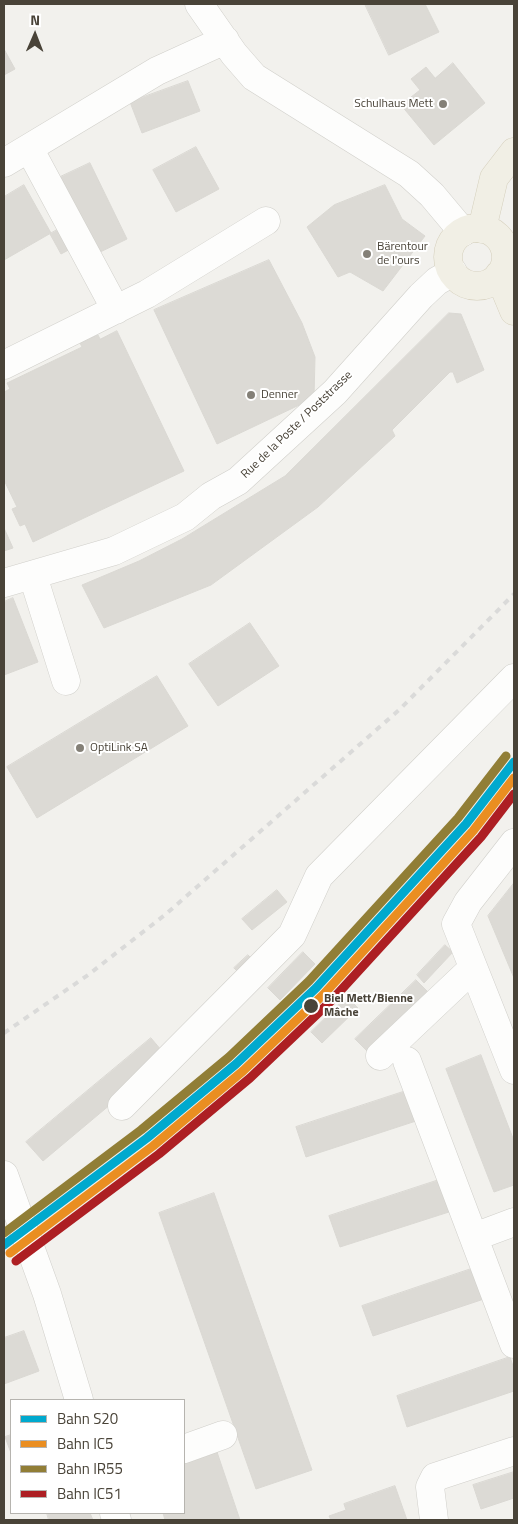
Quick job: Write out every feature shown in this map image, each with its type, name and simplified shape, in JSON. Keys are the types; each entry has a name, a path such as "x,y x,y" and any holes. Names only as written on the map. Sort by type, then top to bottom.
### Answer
{"main road":[{"path":"472,230 499,238 504,247 505,262 499,276 492,282 475,286 466,284 453,272 449,262 449,250 454,240 472,230 494,178 514,152"},
{"path":"499,276 514,311"}],"street":[{"path":"199,4 246,68 265,85 328,121 414,178 472,230"},
{"path":"4,163 157,71 225,40"},
{"path":"29,148 116,310"},
{"path":"4,365 147,294 266,221"},
{"name":"Rue de la Poste / Poststrasse","path":"4,583 114,551 185,517 211,496 238,481 335,392 421,296 437,281 453,272"},
{"path":"33,576 66,681"},
{"path":"122,1106 292,935 319,876 514,678"},
{"path":"514,843 468,902 456,924 472,969 514,1070"},
{"path":"380,1056 472,969"},
{"path":"407,1062 514,1344"},
{"path":"4,1175 47,1294 79,1399"},
{"path":"474,1238 514,1222"},
{"path":"185,1448 223,1435"},
{"path":"434,1520 430,1487 435,1477 514,1451"}],"building":[{"path":"365,4 425,4 439,32 389,55"},
{"path":"4,49 15,69 4,75"},
{"name":"Schulhaus Mett","path":"453,63 485,103 434,145 401,105 420,90 411,79 426,67 435,78"},
{"path":"188,81 200,111 142,133 130,102"},
{"path":"196,147 219,189 176,212 153,170"},
{"path":"90,163 127,239 94,255 56,179"},
{"path":"24,185 51,233 4,260 4,197"},
{"name":"Bärentour de l'ours","path":"385,185 402,219 425,236 383,291 350,272 338,277 307,227 334,205"},
{"path":"64,226 76,246 61,254 50,234"},
{"path":"269,260 302,323 315,357 314,398 217,444 154,310"},
{"path":"449,313 461,314 484,370 457,383 453,372 450,372 392,430 395,436 318,507 211,585 104,628 82,585 139,561 182,539 285,476"},
{"path":"117,331 184,471 33,542 25,524 20,526 12,509 17,507 4,480 4,392 10,389 7,383 82,347 80,343 98,335 100,339"},
{"path":"4,528 13,548 4,551"},
{"path":"13,598 38,662 4,675 4,602"},
{"path":"250,623 279,666 218,706 189,664"},
{"path":"157,676 188,726 37,818 7,767"},
{"path":"514,883 514,978 488,916"},
{"path":"277,890 287,902 252,930 242,919"},
{"path":"445,945 453,952 424,983 417,975"},
{"path":"303,952 315,964 280,1000 268,988"},
{"path":"248,955 256,963 242,976 234,968"},
{"path":"416,980 429,993 369,1053 355,1039"},
{"path":"347,997 358,1008 322,1043 311,1032"},
{"path":"151,1038 167,1057 43,1161 26,1142"},
{"path":"481,1055 514,1141 514,1185 494,1192 446,1069"},
{"path":"406,1091 416,1121 306,1157 296,1127"},
{"path":"442,1179 452,1211 340,1247 329,1216"},
{"path":"214,1193 312,1470 256,1489 159,1213"},
{"path":"474,1268 484,1299 373,1336 362,1306"},
{"path":"24,1331 39,1371 4,1384 4,1338"},
{"path":"510,1357 514,1369 514,1391 407,1427 397,1396"},
{"path":"10,1435 10,1450 5,1437"},
{"path":"217,1452 240,1520 165,1520 163,1514 185,1514 185,1464"},
{"path":"514,1472 514,1498 481,1509 473,1485"},
{"path":"395,1486 407,1520 331,1520 329,1516 346,1510 344,1504"},
{"path":"47,1514 90,1514 93,1520 49,1520"}],"railway":[{"path":"4,1033 88,975 166,914 399,710 514,594"}],"rail line":[{"name":"IR55","path":"4,1233 141,1130 229,1057 309,981 458,818 506,756"},
{"name":"S20","path":"4,1245 147,1138 236,1064 316,988 466,824 514,762"},
{"name":"IC5","path":"10,1253 153,1146 243,1071 323,995 473,831 514,778"},
{"name":"IC51","path":"16,1261 159,1154 250,1078 331,1001 481,837 514,794"}],"place":[{"name":"Schulhaus Mett","path":"443,104"},
{"name":"Bärentour de l'ours","path":"367,254"},
{"name":"Denner","path":"251,395"},
{"name":"OptiLink SA","path":"80,748"},
{"name":"Biel Mett/Bienne Mâche","path":"311,1006"}]}
